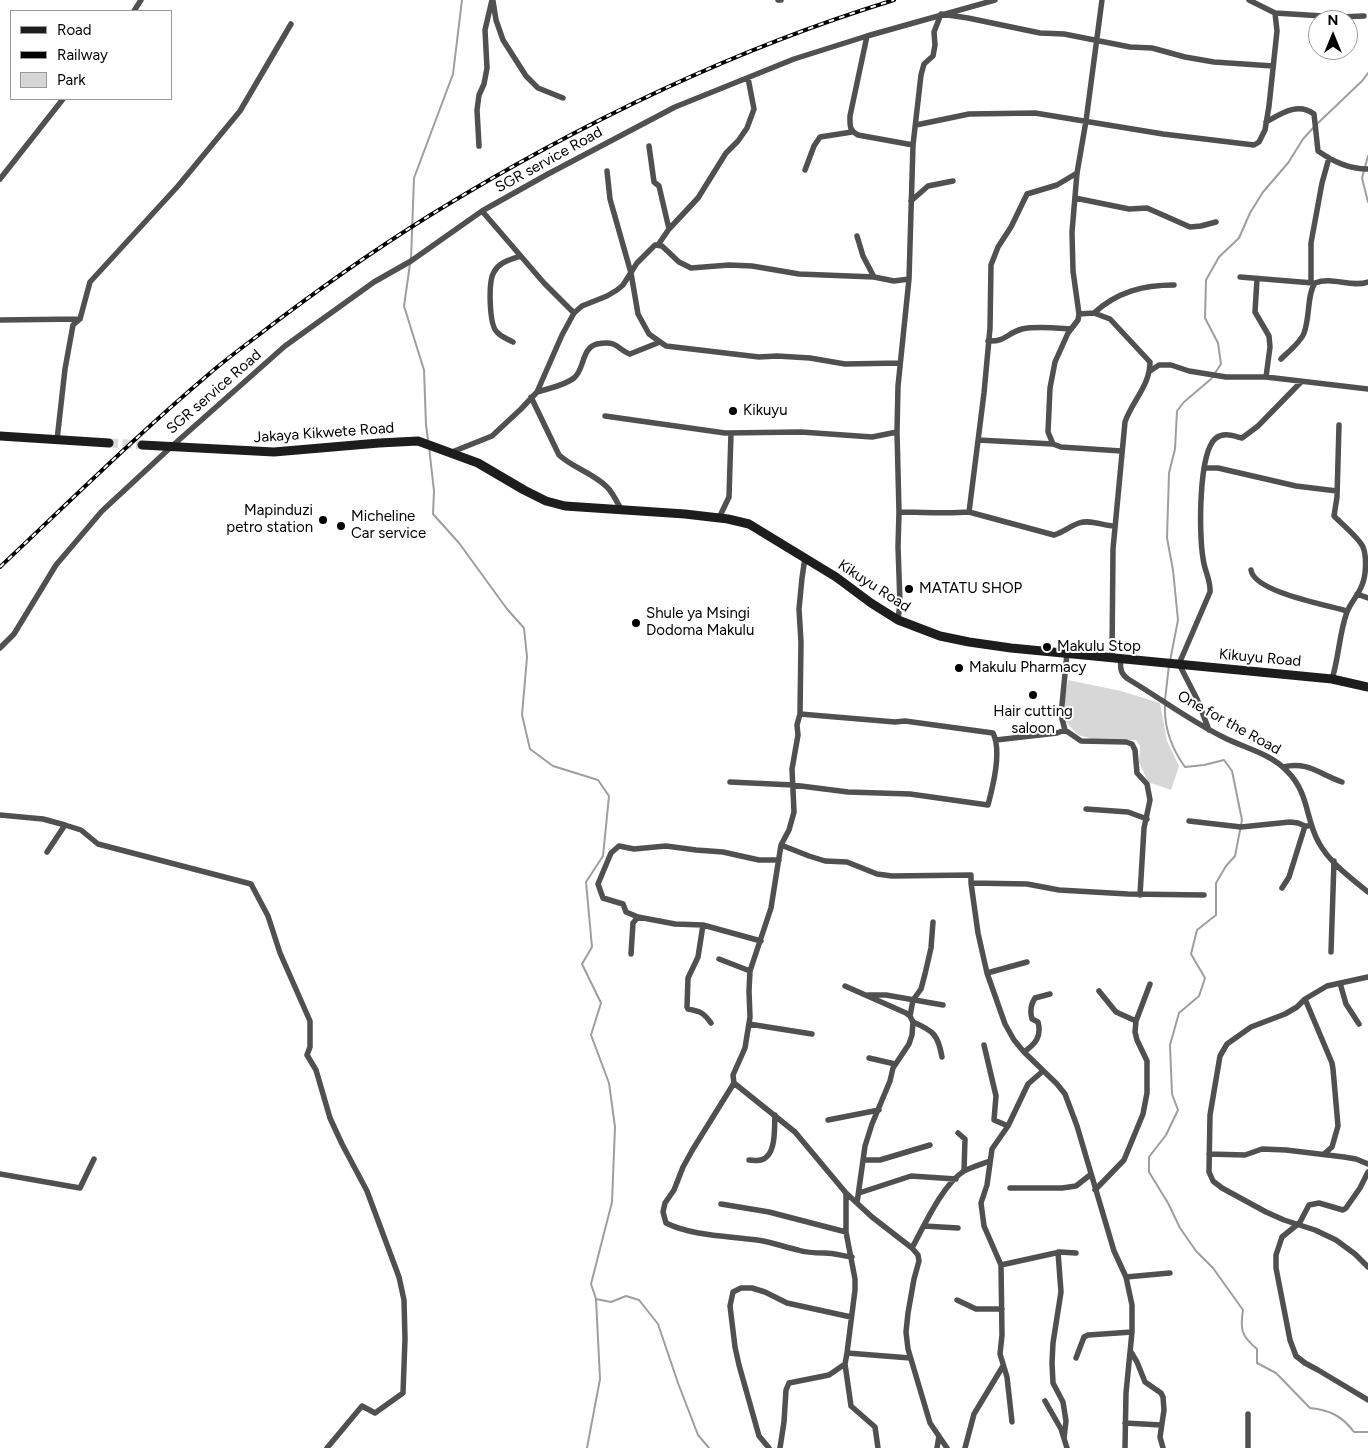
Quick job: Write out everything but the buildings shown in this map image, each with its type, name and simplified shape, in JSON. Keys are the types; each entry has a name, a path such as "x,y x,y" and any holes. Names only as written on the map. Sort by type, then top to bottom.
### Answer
{"main road":[{"path":"0,436 109,443"},
{"name":"Jakaya Kikwete Road","path":"142,445 274,452 380,442 418,441"},
{"name":"Kikuyu Road","path":"418,441 478,463 524,490 565,506 720,518 749,524 806,558 898,620 940,636 969,642 1332,679 1366,685"}],"street":[{"path":"492,0 503,40 526,76 538,88 563,98"},
{"path":"479,146 477,110 479,95 484,86 487,68 485,30 492,0"},
{"name":"SGR service Road","path":"0,648 14,634 56,565 102,511 285,346 374,282 411,261 482,212 548,174 675,107 794,59 941,14 995,0"},
{"path":"1053,444 1048,432 1050,388 1055,362 1080,314 1072,255 1075,198 1102,0"},
{"path":"1249,0 1275,13 1340,17 1364,16"},
{"path":"916,125 969,114 1035,113 1163,134 1254,145 1259,142 1264,130 1271,94 1277,31 1275,13"},
{"path":"898,620 899,512 897,432 900,363 909,279 913,146 921,75 924,64 933,56 935,45 934,32 941,14 1040,33 1064,34 1130,47 1152,48 1185,57 1214,62 1273,66"},
{"path":"56,440 73,325 80,319 90,282 178,186 240,110 291,24"},
{"path":"852,132 850,116 867,36"},
{"path":"537,392 574,312 590,302 613,293 623,285 637,263 648,251 658,244 669,229 698,198 726,153 747,128 754,109 748,78"},
{"path":"0,179 62,100"},
{"path":"1266,122 1294,108 1308,109 1314,114 1318,151 1355,169 1368,169"},
{"path":"805,170 814,146 820,138 852,132 866,137 913,146"},
{"path":"649,146 654,182 659,186 669,229"},
{"path":"1281,360 1304,334 1313,283 1311,243 1322,183 1329,158"},
{"path":"607,172 610,199 631,273 638,314 648,334 660,342 672,348 759,357 810,358 845,364 900,363"},
{"path":"969,512 990,328 991,265 1027,194 1058,184 1077,173"},
{"path":"911,201 928,186 953,181"},
{"path":"1075,198 1129,209 1147,208 1190,226 1201,226 1216,222"},
{"path":"482,212 544,283 574,312"},
{"path":"857,236 863,256 874,277"},
{"path":"658,244 691,268 729,264 799,274 874,277 894,280 909,279"},
{"path":"514,342 495,332 492,325 491,280 494,271 500,264 520,256"},
{"path":"1240,277 1313,283 1326,280 1352,284 1368,282"},
{"path":"1257,278 1255,312 1269,336 1270,347 1266,377"},
{"path":"1080,314 1094,312 1113,298 1144,286 1174,285"},
{"path":"1094,312 1110,318 1150,362 1150,371 1144,387 1127,415 1122,451 1115,526 1116,657"},
{"path":"0,320 80,319"},
{"path":"988,341 999,342 1021,329 1071,329"},
{"path":"452,452 492,436 537,392 572,380 579,373 586,353 593,345 601,343 613,344 630,354 660,342"},
{"path":"1150,371 1159,365 1170,365 1208,375 1266,377 1368,389"},
{"path":"1209,730 1197,699 1172,664 1210,592 1203,558 1202,478 1204,468 1216,438 1227,434 1242,438 1258,426 1301,382"},
{"path":"531,397 559,455 605,485 622,511"},
{"path":"605,416 731,433 801,432 872,437 897,432"},
{"path":"1332,679 1336,666 1339,640 1347,611 1362,586 1365,568 1363,546 1334,516 1337,491 1339,425"},
{"path":"720,518 729,497 731,433"},
{"path":"978,440 1053,444 1084,450 1122,451"},
{"path":"1204,468 1218,468 1296,486 1337,491"},
{"path":"899,512 969,512 1054,534 1063,532 1078,523 1094,522 1106,526 1115,526"},
{"path":"806,558 799,609 801,642 800,714 792,769 794,812 789,830 781,845 771,908 750,971 749,1024 745,1048 733,1075 734,1083 683,1167 663,1212 666,1223 677,1228 736,1238 756,1239 812,1253 852,1257"},
{"path":"1251,570 1256,580 1274,590 1347,611"},
{"path":"1357,594 1368,598"},
{"path":"1066,653 1061,715 1065,730 1081,741 1126,742 1132,744 1136,750 1137,773 1147,784 1150,800 1142,849 1140,895"},
{"name":"One for the Road","path":"1116,657 1122,674 1209,730 1261,753 1283,767 1297,782 1303,793 1319,844 1334,861 1368,892"},
{"path":"730,782 793,785 848,792 910,794 988,805 993,788 997,749 993,733 904,721 895,722 800,714"},
{"path":"996,740 1057,733 1065,730"},
{"path":"1283,767 1294,764 1306,766 1342,782"},
{"path":"1086,809 1128,812 1147,818"},
{"path":"0,815 43,819 65,825 82,830 98,844 251,884 268,916 280,953 310,1022 310,1047 307,1055 316,1070 330,1118 367,1191 389,1250 404,1300 405,1339 402,1393 375,1413 362,1406 327,1448"},
{"path":"1189,821 1241,827 1290,822 1312,826"},
{"path":"47,852 65,825"},
{"path":"1282,888 1289,878 1305,826"},
{"path":"781,845 826,861 847,862 877,874 892,876 971,875 978,933 987,973 1005,1024 1014,1040 1024,1052 1065,1094 1077,1126 1114,1251 1126,1277 1132,1305 1132,1332 1126,1393 1125,1448"},
{"path":"760,941 703,926 675,924 638,917 626,912 623,904 603,898 598,884 611,854 619,846 634,849 666,846 723,852 759,860 779,860"},
{"path":"1331,952 1334,861"},
{"path":"971,883 1027,884 1059,890 1140,895 1204,895"},
{"path":"631,954 633,923 638,917"},
{"path":"857,1203 868,1137 895,1064 909,1044 913,1029 913,1000 921,989 930,948 933,922"},
{"path":"703,926 698,957 688,978 687,1007 688,1009 699,1010 712,1023"},
{"path":"718,959 750,971"},
{"path":"987,973 1027,962"},
{"path":"1368,977 1327,986 1285,1014 1251,1026 1227,1044 1220,1056 1210,1115 1209,1154 1209,1172 1213,1181 1222,1188 1266,1212 1336,1240 1355,1254 1368,1267"},
{"path":"1340,983 1346,1004 1359,1024"},
{"path":"1095,1190 1124,1160 1143,1114 1147,1093 1147,1061 1137,1040 1136,1021 1150,984"},
{"path":"845,986 912,1019 933,1033 939,1041 942,1057"},
{"path":"1099,991 1116,1012 1136,1021"},
{"path":"1024,1052 1038,1039 1039,1025 1038,1022 1032,1019 1032,1002 1035,998 1050,994"},
{"path":"866,996 886,996 943,1006"},
{"path":"1305,999 1333,1069 1338,1126 1332,1147 1324,1154"},
{"path":"749,1024 812,1034"},
{"path":"984,1045 996,1096 994,1120 1008,1126"},
{"path":"869,1058 895,1064"},
{"path":"1012,1422 1008,1377 1000,1354 1001,1265 984,1226 981,1203 987,1185 992,1149 1008,1126 1028,1084 1043,1071"},
{"path":"734,1083 795,1132 846,1193 872,1218 912,1248 918,1255 919,1261 907,1322 908,1349 930,1423 947,1448"},
{"path":"828,1120 879,1110"},
{"path":"748,1160 761,1160 768,1156 772,1148 775,1115"},
{"path":"958,1133 964,1139 964,1171"},
{"path":"863,1160 880,1160 930,1145"},
{"path":"1209,1154 1245,1155 1262,1149 1324,1154 1356,1159 1368,1164"},
{"path":"0,1174 80,1188 94,1159"},
{"path":"912,1248 938,1201 956,1179 964,1171 990,1161"},
{"path":"1368,1172 1360,1188 1343,1210 1319,1203 1309,1205 1298,1224 1282,1236 1276,1255 1276,1268 1290,1340 1296,1356 1304,1364 1318,1370 1368,1400"},
{"path":"1010,1188 1062,1188 1076,1186 1090,1175"},
{"path":"859,1193 911,1176 956,1179"},
{"path":"846,1193 846,1232 852,1257 855,1290 845,1364 851,1406 874,1427 878,1448"},
{"path":"721,1204 768,1212 846,1232"},
{"path":"924,1226 958,1228"},
{"path":"1001,1265 1058,1252 1076,1253"},
{"path":"1058,1252 1061,1292 1052,1343 1052,1363 1053,1384 1063,1402 1066,1421 1064,1438"},
{"path":"1126,1277 1170,1273"},
{"path":"769,1448 759,1436 739,1365 730,1306 733,1292 741,1288 752,1288 787,1303 851,1317"},
{"path":"957,1300 976,1309 1002,1309"},
{"path":"1076,1358 1084,1337 1088,1335 1132,1332"},
{"path":"1131,1352 1138,1362 1145,1382 1161,1393 1163,1397 1164,1410 1160,1438 1163,1448"},
{"path":"846,1353 910,1358"},
{"path":"780,1448 788,1383 829,1375 845,1364"},
{"path":"965,1448 974,1414 1003,1366"},
{"path":"1045,1401 1061,1429 1067,1448"},
{"path":"1248,1414 1248,1448"},
{"path":"1125,1423 1161,1424"},
{"path":"937,1448 939,1436"}],"green space":[{"path":"1068,680 1121,691 1160,703 1167,741 1179,766 1171,790 1148,782 1139,762 1140,746 1136,740 1097,740 1078,735 1065,721 1065,697"}],"waterway":[{"path":"411,259 414,178 453,74 462,0"},
{"path":"1317,124 1368,73"},
{"path":"1170,661 1178,620 1173,570 1167,538 1169,473 1175,449 1177,411 1184,402 1211,379 1221,364 1218,343 1205,318 1206,280 1219,257 1239,238 1250,213 1263,192 1288,163 1303,139 1314,127"},
{"path":"1368,156 1362,178 1368,202"},
{"path":"410,264 404,306 424,370 428,440"},
{"path":"429,447 434,491 433,514 459,543 507,609 524,628 527,657 522,715 530,749 553,766 598,780 609,796 603,856 586,882 592,947 582,964 601,1003 591,1035 609,1083 615,1127 612,1202 591,1284 596,1299 611,1302 626,1296 639,1300 658,1324 698,1435 709,1448"},
{"path":"1165,700 1169,665"},
{"path":"1165,705 1166,722 1170,738 1176,753 1185,767 1224,760 1232,771 1242,820 1235,856 1226,866 1216,883 1216,915 1197,930 1191,954 1205,978 1199,996 1179,1013 1170,1045 1172,1094 1178,1110 1166,1135 1149,1157 1149,1172 1168,1203 1180,1228 1196,1251 1213,1268 1243,1310 1243,1332 1257,1349 1257,1363 1276,1373 1310,1408 1324,1410 1335,1415 1354,1432 1368,1432"},
{"path":"587,1448 600,1379 596,1299"}],"tunnel":[{"path":"109,443 142,445"}],"railway":[{"path":"0,567 129,445 215,369 321,289 409,228 542,150 656,92 773,42 894,0"}],"place":[{"name":"Kikuyu","path":"733,411"},
{"name":"Mapinduzi petro station","path":"323,520"},
{"name":"Micheline Car service","path":"341,526"},
{"name":"MATATU SHOP","path":"909,589"},
{"name":"Shule ya Msingi Dodoma Makulu","path":"636,623"},
{"name":"Makulu Stop","path":"1047,647"},
{"name":"Makulu Pharmacy","path":"959,668"},
{"name":"Hair cutting saloon","path":"1033,695"}]}
